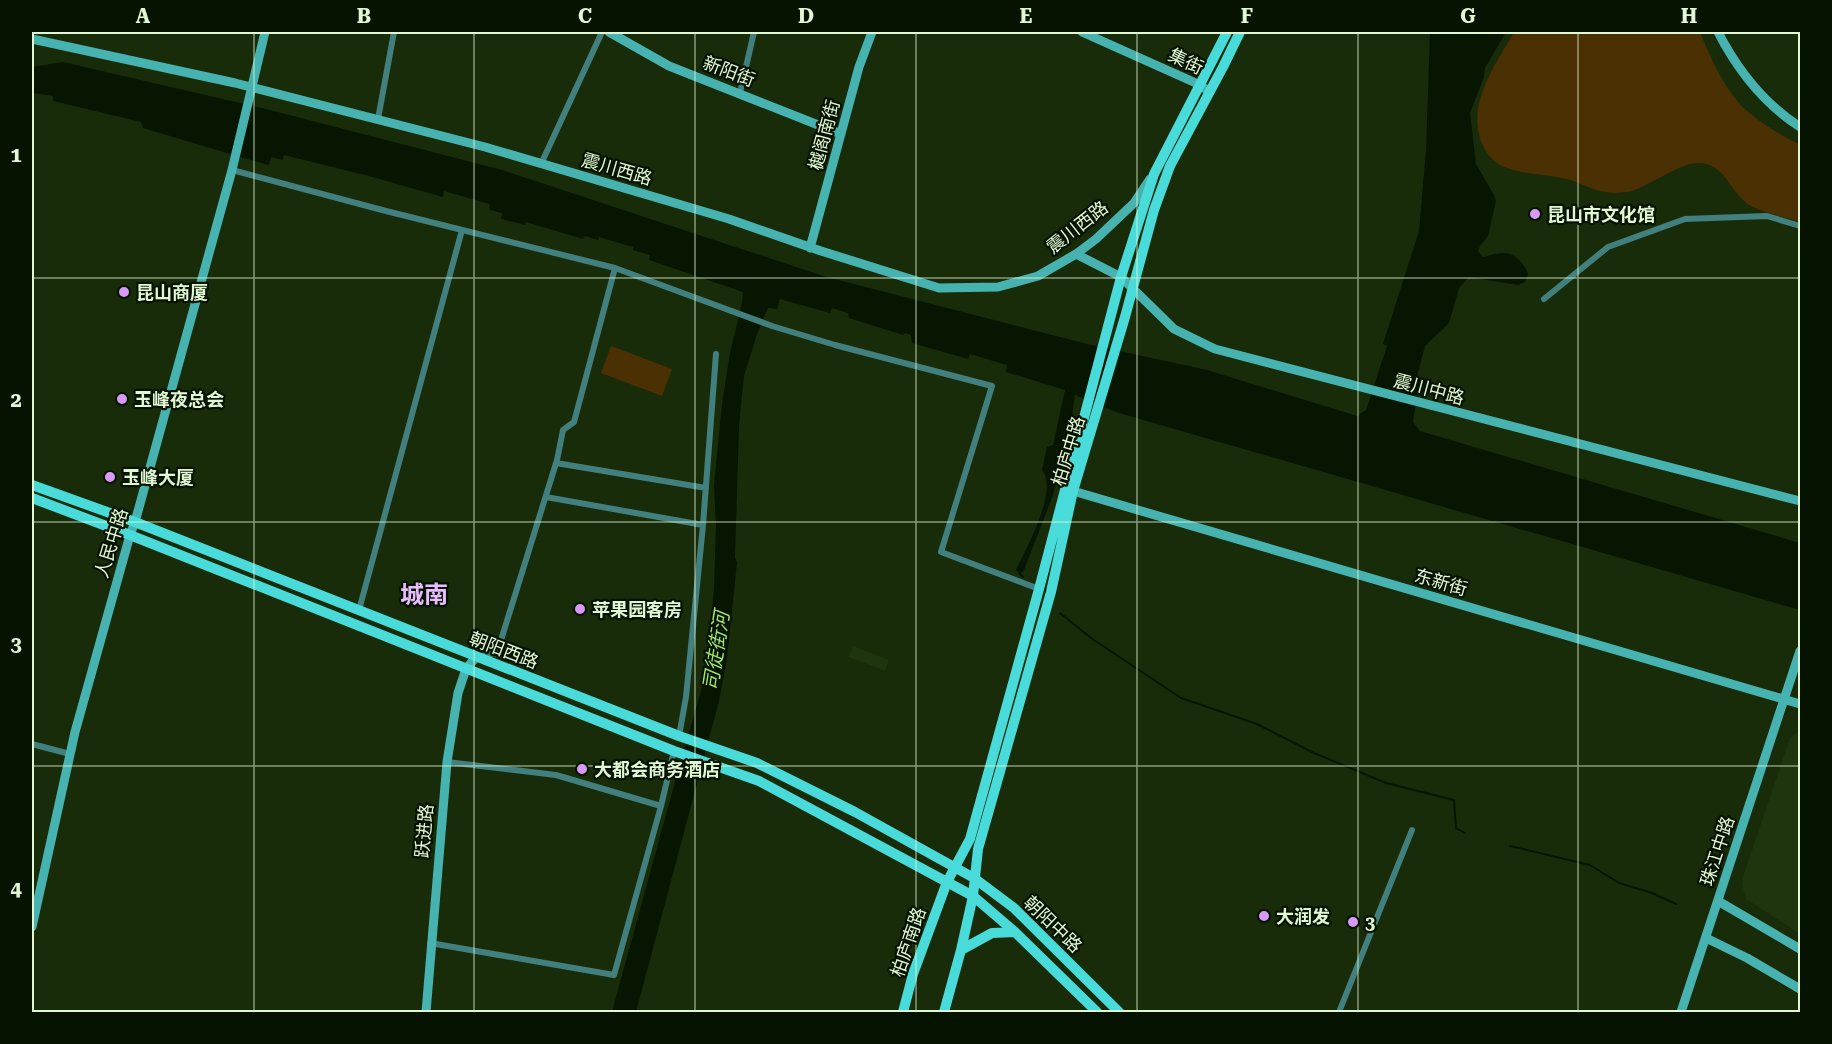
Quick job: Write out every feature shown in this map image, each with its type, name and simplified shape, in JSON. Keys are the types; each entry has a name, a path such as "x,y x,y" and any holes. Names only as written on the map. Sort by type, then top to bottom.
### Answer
{"main road":[{"name":"柏庐中路","path":"973,896 978,849 1051,592 1121,278 1154,174 1198,84 1227,32"},
{"name":"柏庐中路","path":"947,882 970,838 1039,590 1087,426 1125,317 1161,185 1240,32"},
{"name":"朝阳西路","path":"32,484 135,522 682,737 757,763 855,812 956,868"},
{"name":"朝阳西路","path":"32,498 678,752 759,781 947,882"},
{"name":"朝阳中路","path":"956,868 974,878 1014,908 1119,1012"},
{"name":"朝阳中路","path":"947,882 973,896 1015,932 1097,1012"},
{"name":"柏庐南路","path":"903,1012 913,974 947,882"},
{"path":"944,1012 973,896"},
{"path":"961,950 992,933 1015,932"}],"street":[{"name":"人民中路","path":"32,927 70,754 232,170 265,32"},
{"path":"378,119 394,32"},
{"path":"541,164 602,32"},
{"name":"新阳街","path":"609,32 669,66 841,134"},
{"path":"740,93 754,32"},
{"name":"樾阁南街","path":"810,248 859,67 872,32"},
{"name":"集街","path":"1082,32 1198,84 1210,92"},
{"path":"1718,32 1750,84 1766,101 1800,127"},
{"name":"震川西路","path":"32,39 252,87 378,119 729,219 810,248 939,288 998,287 1038,276 1076,254 1134,203 1154,174"},
{"path":"232,170 615,268 772,326 992,386 941,552 1039,590"},
{"path":"1544,299 1608,248 1685,219 1767,216 1800,226"},
{"path":"359,610 462,230"},
{"name":"震川中路","path":"1076,254 1121,278 1174,329 1215,349 1800,501"},
{"path":"476,657 497,653 546,497 563,430 574,423 615,268"},
{"path":"682,737 703,525 716,354"},
{"path":"556,463 706,488"},
{"name":"东新街","path":"1073,491 1800,704"},
{"path":"546,497 703,525"},
{"name":"珠江中路","path":"1681,1012 1800,651"},
{"name":"跃进路","path":"426,1012 447,762 458,693 466,669 476,657"},
{"path":"32,744 70,754"},
{"path":"430,943 614,975 678,752"},
{"path":"447,762 556,775 661,806"},
{"path":"1339,1012 1412,830"},
{"path":"1718,901 1800,949"},
{"path":"1706,938 1747,958 1800,989"}],"shaded area":[{"path":"1514,32 1700,32 1726,86 1743,108 1800,145 1800,222 1770,214 1745,202 1722,174 1708,164 1690,164 1635,190 1616,193 1600,191 1571,180 1523,172 1500,165 1488,154 1481,141 1478,112 1486,84"},
{"path":"611,346 672,369 662,396 601,373"},
{"path":"853,646 889,660 885,671 849,657"},
{"path":"1800,730 1800,934 1746,899 1742,885 1790,738"}],"water":[{"name":"司徒街河","path":"1430,32 1506,32 1485,68 1484,77 1470,113 1476,164 1496,201 1488,236 1478,251 1483,257 1500,253 1511,254 1522,263 1528,274 1525,282 1518,285 1469,277 1459,288 1449,323 1425,346 1417,376 1419,384 1413,422 1420,431 1800,543 1800,610 1116,412 1075,395 1071,424 1053,495 1024,570 1020,574 1016,570 1044,505 1047,491 1046,479 1042,470 1047,447 1053,445 1065,390 1006,372 1007,365 970,354 968,359 912,343 911,335 905,333 903,335 849,318 848,313 832,308 830,313 780,299 777,309 768,308 744,376 739,426 735,558 737,562 727,659 719,701 636,1012 612,1012 707,670 714,588 716,526 714,485 722,404 743,292 649,260 650,255 633,250 633,247 599,237 598,240 585,236 583,239 526,222 525,225 501,219 502,213 490,210 489,204 444,191 443,197 284,155 283,160 271,157 269,165 143,128 141,122 53,101 53,96 32,93 32,67 63,62 270,110 502,170 823,276 1087,344 1207,370 1357,416 1366,410 1387,346 1383,344 1419,231 1426,150"}],"waterway":[{"path":"1020,571 1023,577"},
{"path":"1060,613 1091,638 1181,698 1257,724 1314,753 1386,783 1454,800 1456,828 1465,833"},
{"path":"1510,846 1590,865 1619,883 1652,893 1676,904"}],"place":[{"name":"昆山市文化馆","path":"1535,214"},
{"name":"昆山商厦","path":"124,292"},
{"name":"玉峰夜总会","path":"122,399"},
{"name":"玉峰大厦","path":"110,477"},
{"name":"苹果园客房","path":"580,609"},
{"name":"大都会商务酒店","path":"582,769"},
{"name":"大润发","path":"1264,916"},
{"name":"3","path":"1353,922"}],"district":[{"name":"城南","path":"424,595"}]}
